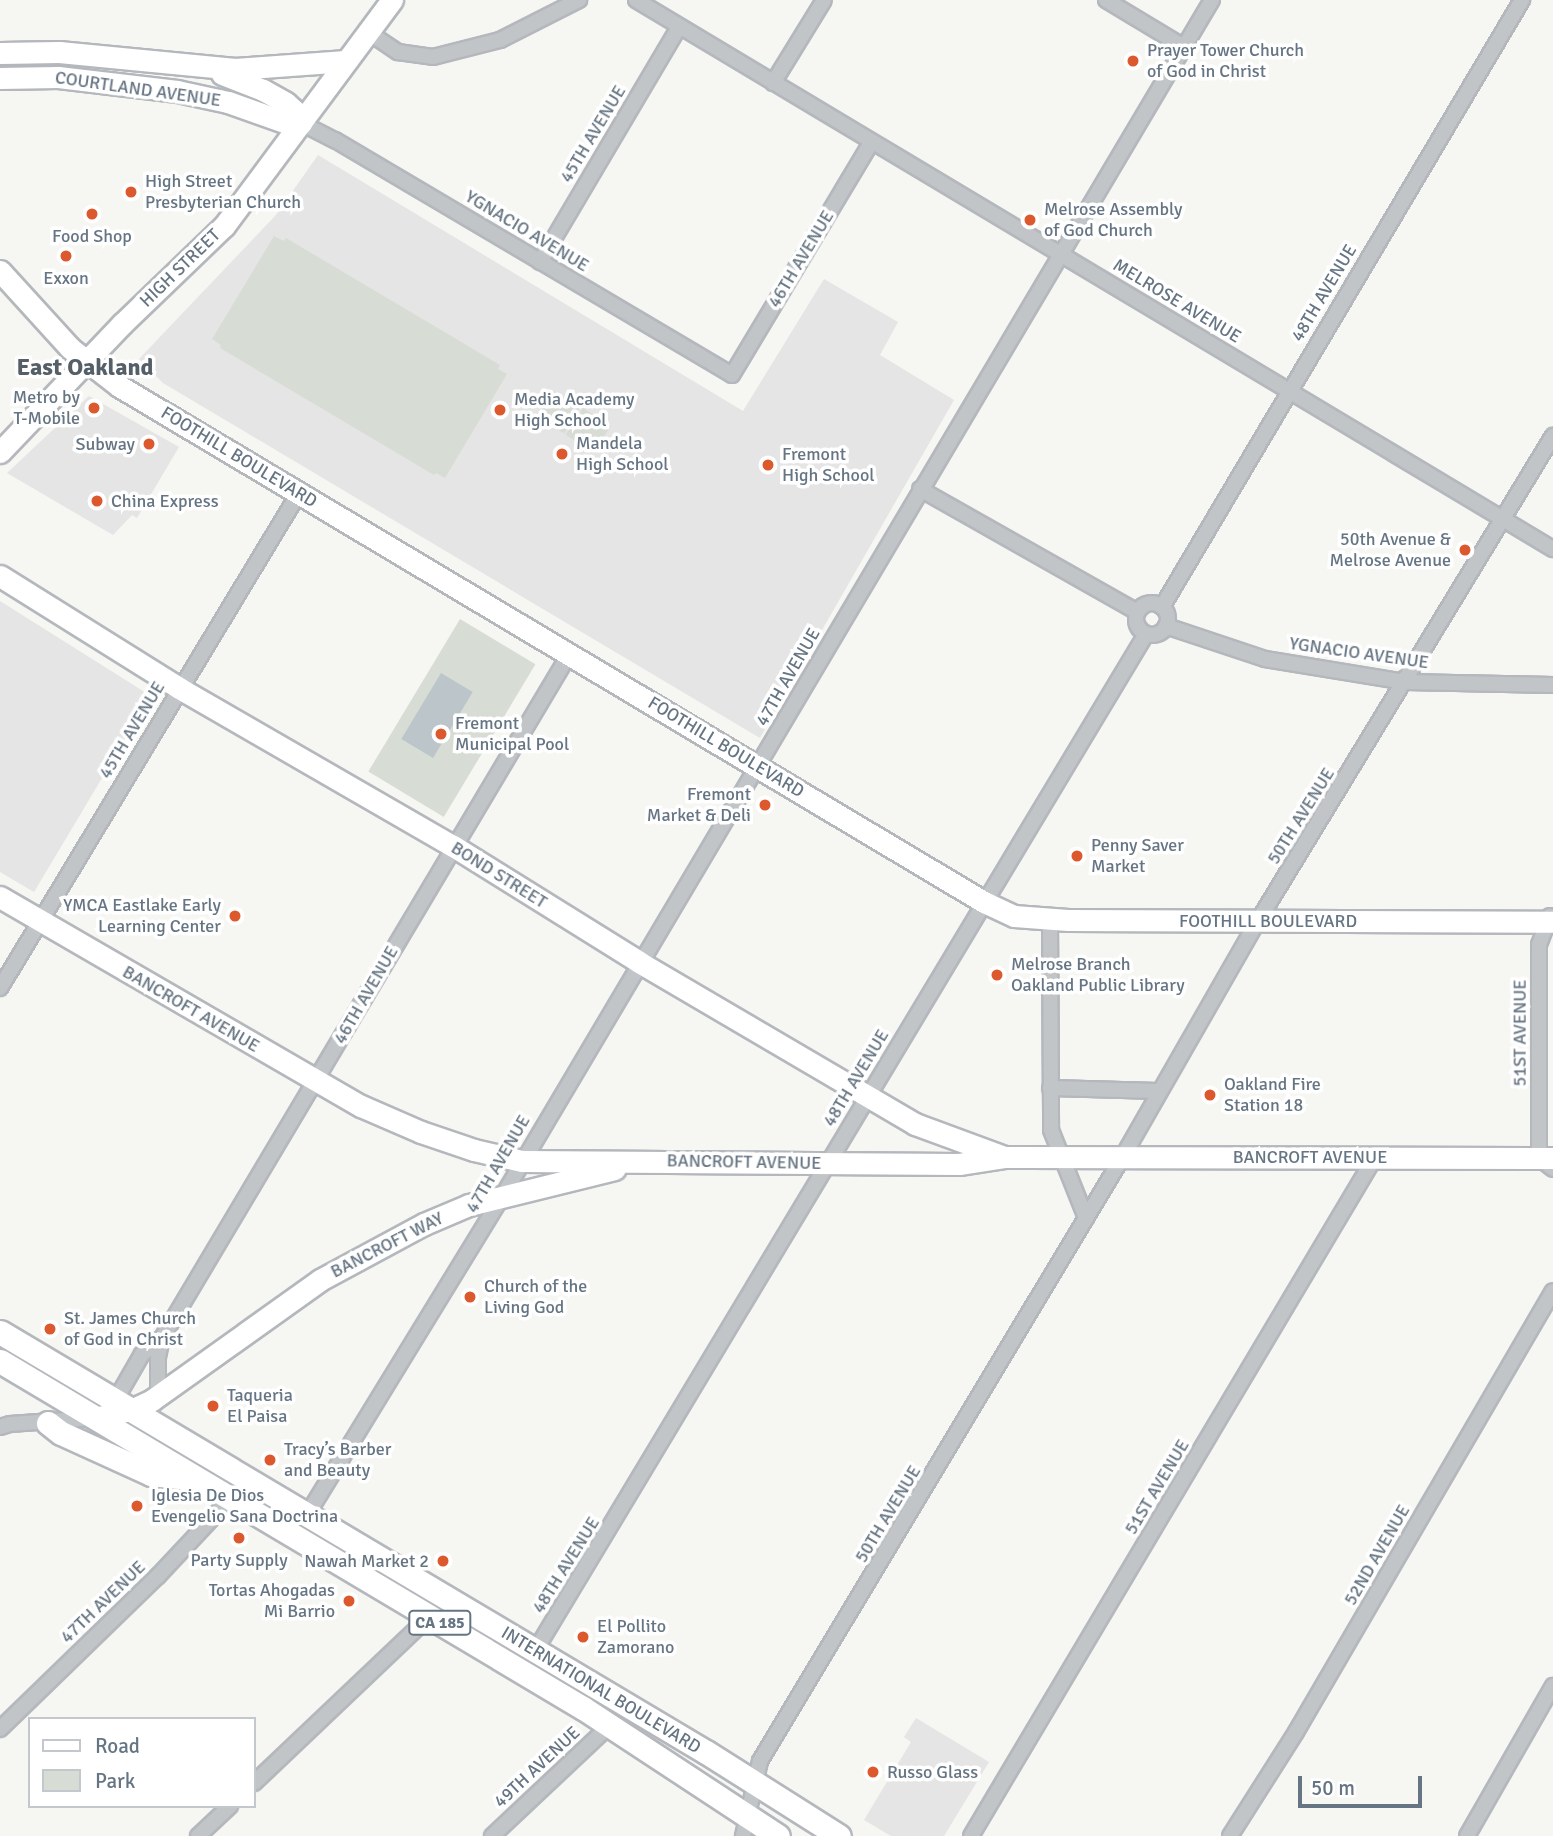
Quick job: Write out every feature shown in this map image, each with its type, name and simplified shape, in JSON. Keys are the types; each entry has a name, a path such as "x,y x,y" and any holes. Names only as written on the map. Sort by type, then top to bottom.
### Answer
{"main road":[{"name":"INTERNATIONAL BOULEVARD","path":"0,1332 755,1783 839,1836"},
{"name":"INTERNATIONAL BOULEVARD","path":"0,1361 609,1726 746,1826 778,1836"},
{"path":"48,1423 61,1433 151,1474 194,1478"}],"street":[{"name":"HIGH STREET","path":"0,452 224,226 392,0"},
{"path":"368,32 398,52 433,57 500,40 579,0"},
{"name":"MELROSE AVENUE","path":"636,0 1553,550"},
{"path":"773,83 824,0"},
{"path":"1106,0 1184,47"},
{"name":"47TH AVENUE","path":"307,1515 502,1197 1212,0"},
{"name":"48TH AVENUE","path":"1162,607 1521,0"},
{"name":"45TH AVENUE","path":"540,262 679,27"},
{"name":"COURTLAND AVENUE","path":"0,53 59,52 179,65 248,69 346,61"},
{"name":"COURTLAND AVENUE","path":"0,78 58,77 177,91 228,102 287,123 301,123 296,112 286,103 263,90 236,78 179,65"},
{"name":"YGNACIO AVENUE","path":"301,123 335,140 732,375"},
{"name":"46TH AVENUE","path":"732,375 871,143"},
{"name":"FOOTHILL BOULEVARD","path":"0,271 87,363 131,393 984,902 1014,916 1050,920 1551,919"},
{"name":"50TH AVENUE","path":"746,1826 760,1761 1122,1158 1258,921 1406,682 1553,436"},
{"path":"920,489 1137,612"},
{"name":"45TH AVENUE","path":"0,988 299,493"},
{"name":"BOND STREET","path":"0,576 179,688 453,846 639,962 915,1124 1005,1157"},
{"path":"1154,604 1162,607 1168,618 1166,626 1161,633 1146,634 1137,624 1137,612 1143,606 1154,604"},
{"name":"YGNACIO AVENUE","path":"1166,626 1265,659 1406,682 1553,685"},
{"name":"48TH AVENUE","path":"535,1651 1146,634"},
{"name":"46TH AVENUE","path":"158,1396 158,1357 162,1338 570,653"},
{"name":"BANCROFT AVENUE","path":"0,897 362,1106 421,1132 474,1150 522,1161 959,1164 1005,1157 1375,1157 1548,1161"},
{"name":"51ST AVENUE","path":"1548,1161 1539,945 1551,919"},
{"path":"1050,920 1051,1130 1086,1218"},
{"path":"1050,1088 1159,1091"},
{"name":"51ST AVENUE","path":"971,1836 1375,1157"},
{"name":"BANCROFT WAY","path":"158,1396 320,1280 424,1224 469,1205 648,1161"},
{"name":"52ND AVENUE","path":"1230,1836 1296,1732 1553,1291"},
{"name":"46TH AVENUE","path":"123,1406 142,1354 162,1338"},
{"path":"0,1427 95,1418 158,1396"},
{"name":"47TH AVENUE","path":"0,1729 158,1576 230,1499"},
{"path":"256,1781 429,1617"},
{"path":"1467,1836 1553,1686"},
{"name":"49TH AVENUE","path":"492,1836 609,1726"},
{"path":"198,1836 228,1808"}],"shaded area":[{"name":"Fremont High School","path":"318,155 743,411 824,279 898,322 880,355 954,400 760,738 163,383 139,359 276,215"},
{"path":"89,396 179,447 137,518 132,515 113,535 7,473"},
{"path":"0,601 151,696 34,892 0,872"},
{"path":"441,673 473,692 433,758 401,739"},
{"path":"916,1718 989,1762 944,1836 891,1836 864,1820 911,1742 904,1737"}],"green space":[{"path":"274,236 284,241 286,238 500,365 498,369 507,374 445,478 436,473 434,475 220,348 221,345 212,339"},
{"path":"552,390 580,407 564,434 536,417"},
{"path":"583,408 611,426 593,453 566,435"},
{"name":"Fremont Municipal Pool","path":"460,619 535,664 444,817 368,772"}],"place":[{"name":"Prayer Tower Church of God in Christ","path":"1133,61"},
{"name":"High Street Presbyterian Church","path":"131,192"},
{"name":"Food Shop","path":"92,214"},
{"name":"Melrose Assembly of God Church","path":"1030,220"},
{"name":"Exxon","path":"66,256"},
{"name":"Metro by T-Mobile","path":"94,408"},
{"name":"Media Academy High School","path":"500,410"},
{"name":"Subway","path":"149,444"},
{"name":"Mandela High School","path":"562,454"},
{"name":"Fremont High School","path":"768,465"},
{"name":"China Express","path":"97,501"},
{"name":"50th Avenue & Melrose Avenue","path":"1465,550"},
{"name":"Fremont Municipal Pool","path":"441,734"},
{"name":"Fremont Market & Deli","path":"765,805"},
{"name":"Penny Saver Market","path":"1077,856"},
{"name":"YMCA Eastlake Early Learning Center","path":"235,916"},
{"name":"Melrose Branch Oakland Public Library","path":"997,975"},
{"name":"Oakland Fire Station 18","path":"1210,1095"},
{"name":"Church of the Living God","path":"470,1297"},
{"name":"St. James Church of God in Christ","path":"50,1329"},
{"name":"Taqueria El Paisa","path":"213,1406"},
{"name":"Tracy’s Barber and Beauty","path":"270,1460"},
{"name":"Iglesia De Dios Evengelio Sana Doctrina","path":"137,1506"},
{"name":"Party Supply","path":"239,1538"},
{"name":"Nawah Market 2","path":"443,1561"},
{"name":"Tortas Ahogadas Mi Barrio","path":"349,1601"},
{"name":"El Pollito Zamorano","path":"583,1637"},
{"name":"Russo Glass","path":"873,1772"}],"district":[{"name":"East Oakland","path":"85,368"}]}
